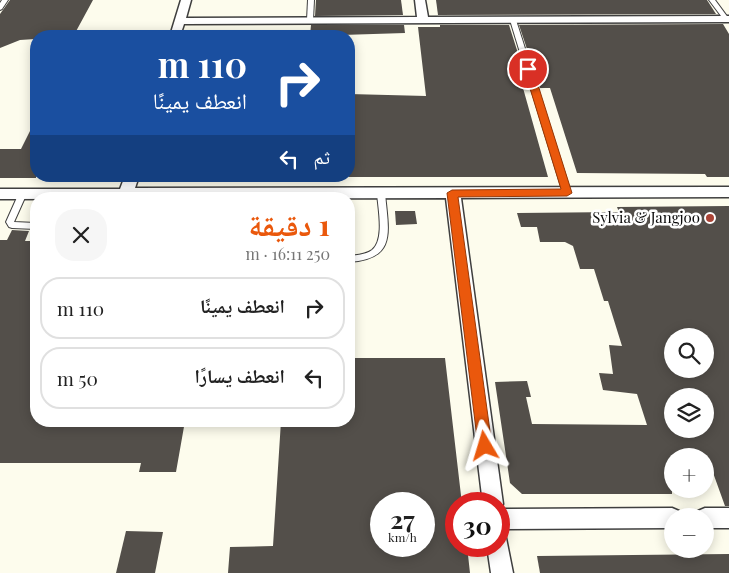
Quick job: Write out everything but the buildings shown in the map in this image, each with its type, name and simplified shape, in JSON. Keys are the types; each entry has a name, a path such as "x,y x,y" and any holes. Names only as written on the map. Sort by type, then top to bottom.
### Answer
{"street":[{"path":"177,30 186,0"},
{"path":"420,0 423,20"},
{"path":"180,21 727,19"},
{"path":"355,194 729,192"},
{"path":"0,194 30,193"},
{"path":"452,193 491,492"},
{"path":"510,519 664,518"},
{"path":"714,518 729,518"},
{"path":"500,557 502,573"}],"lane":[{"path":"0,8 6,0"},
{"path":"310,20 311,0"},
{"path":"712,0 727,19"},
{"path":"513,20 567,193"},
{"path":"23,193 10,222 12,225 30,226"},
{"path":"355,259 367,258 381,248 384,239 381,193"}],"place":[{"name":"Sylvia & Jangjoo","path":"710,218"}],"route":[{"path":"485,446 452,193 567,193 528,69"}]}
